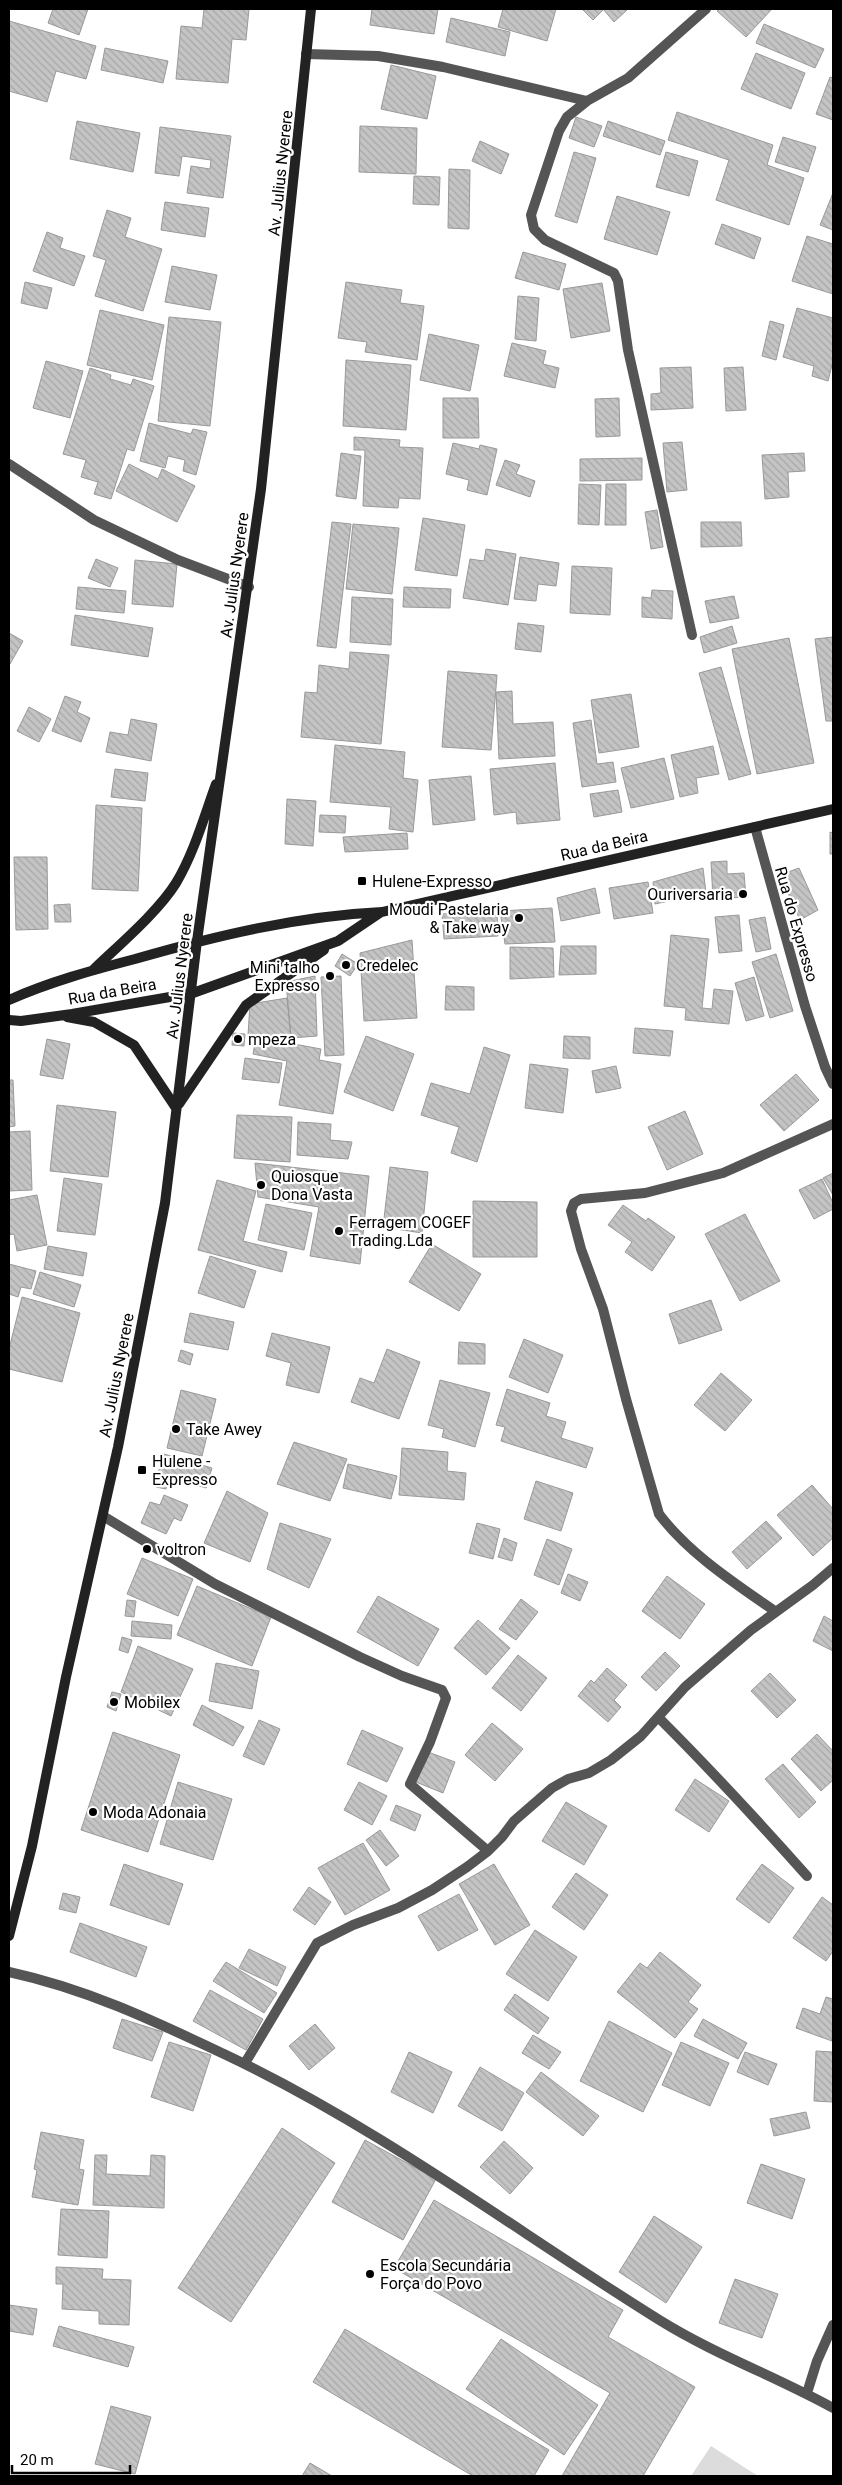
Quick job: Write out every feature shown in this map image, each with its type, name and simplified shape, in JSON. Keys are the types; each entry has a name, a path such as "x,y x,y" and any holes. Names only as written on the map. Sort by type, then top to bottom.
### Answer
{"main road":[{"name":"Av. Julius Nyerere","path":"9,1936 32,1846 66,1677 103,1516 165,1203 176,1108 193,993 197,942 249,587 261,489 311,9"},
{"path":"94,970 156,907 175,884 196,838 223,765"},
{"name":"Rua da Beira","path":"9,1000 94,970 197,942 318,918 382,912 833,809"},
{"name":"Rua da Beira","path":"9,1020 58,1016 193,993 338,941 382,912"},
{"path":"58,1016 94,1022 134,1045 176,1108 246,1004 338,941"}],"street":[{"path":"692,635 628,350 618,281 614,273 560,249 545,240 534,229 531,215 559,131 566,117 587,101 628,78 706,9"},
{"path":"306,54 378,56 443,67 587,101"},
{"path":"9,464 94,520 178,560 249,587"},
{"name":"Rua do Expresso","path":"755,827 805,1006 825,1067 833,1084"},
{"path":"776,1612 698,1553 659,1514 626,1399 603,1309 582,1249 571,1210 574,1203 581,1199 645,1193 723,1173 833,1124"},
{"path":"103,1516 215,1584 369,1661 402,1676 442,1690 446,1698 430,1742 410,1784 488,1851"},
{"path":"246,2063 317,1943 398,1908 432,1890 488,1851 514,1821 552,1788 568,1779 589,1773 611,1760 642,1736 685,1687 751,1630 833,1568"},
{"path":"658,1718 709,1772 744,1804 807,1876"},
{"path":"9,1972 54,1982 150,2018 246,2063 362,2128 454,2184 582,2270 703,2346 807,2393 833,2408"},
{"path":"807,2393 817,2361 833,2325"}],"shaded area":[{"path":"711,2446 758,2476 691,2476"}],"building":[{"path":"53,9 88,9 79,35 48,23"},
{"path":"204,9 249,9 246,40 232,39 228,83 176,79 181,26 202,28"},
{"path":"372,9 438,9 434,34 370,25"},
{"path":"503,9 556,9 547,41 498,27"},
{"path":"582,9 602,9 603,10 593,20"},
{"path":"603,9 626,9 627,10 614,22"},
{"path":"720,9 772,9 746,37 717,11"},
{"path":"451,18 510,32 505,56 446,42"},
{"path":"9,21 96,46 86,79 56,71 47,102 9,91"},
{"path":"764,24 824,49 815,68 756,43"},
{"path":"105,48 168,61 163,83 101,70"},
{"path":"756,53 805,73 791,109 741,89"},
{"path":"391,65 436,76 427,119 381,109"},
{"path":"830,77 833,78 833,120 816,114"},
{"path":"677,112 773,145 767,165 804,178 789,225 716,200 729,160 668,140"},
{"path":"576,117 602,126 594,147 569,138"},
{"path":"77,121 140,133 133,172 70,159"},
{"path":"608,121 665,141 660,155 603,136"},
{"path":"360,126 417,128 416,174 359,172"},
{"path":"160,127 231,136 223,198 187,193 191,166 210,169 211,160 182,156 179,176 155,173"},
{"path":"783,137 816,147 808,172 775,162"},
{"path":"480,141 509,154 501,174 472,161"},
{"path":"574,152 596,158 577,223 555,216"},
{"path":"666,152 698,161 689,196 656,187"},
{"path":"449,169 470,170 469,229 448,228"},
{"path":"414,176 440,177 439,205 413,204"},
{"path":"833,193 833,230 820,225"},
{"path":"617,196 670,212 657,255 604,239"},
{"path":"165,202 209,208 205,237 161,230"},
{"path":"107,210 131,218 125,237 162,249 143,311 95,296 106,260 93,256"},
{"path":"722,224 761,238 754,259 715,244"},
{"path":"47,232 63,238 60,248 85,256 74,286 33,271"},
{"path":"807,236 833,244 833,294 792,281"},
{"path":"523,252 566,264 559,290 515,278"},
{"path":"172,266 217,275 210,310 165,302"},
{"path":"25,282 52,288 47,309 21,303"},
{"path":"346,282 402,290 400,303 424,306 417,360 365,352 367,342 338,338"},
{"path":"602,283 610,331 571,338 563,289"},
{"path":"518,296 539,298 536,341 515,339"},
{"path":"797,308 833,318 833,361 828,381 812,376 814,366 783,357"},
{"path":"100,310 164,325 152,380 87,365"},
{"path":"169,317 221,322 210,426 158,421"},
{"path":"770,321 784,325 776,360 762,356"},
{"path":"429,334 479,345 470,391 420,380"},
{"path":"512,343 546,351 543,364 559,368 555,388 504,376"},
{"path":"346,360 411,365 406,430 343,426"},
{"path":"46,361 83,371 70,418 33,408"},
{"path":"691,367 693,408 651,410 651,394 661,393 660,368"},
{"path":"743,367 746,410 726,411 724,368"},
{"path":"90,368 111,375 110,379 131,385 133,379 154,386 134,451 127,449 111,499 94,494 98,482 81,477 86,460 63,454"},
{"path":"443,398 478,398 479,438 443,438"},
{"path":"619,398 620,436 596,437 595,399"},
{"path":"149,423 191,434 193,429 207,432 196,475 183,471 185,460 168,456 165,468 140,461"},
{"path":"354,437 400,440 399,447 423,448 420,499 399,498 398,508 363,506 365,450 354,450"},
{"path":"682,442 687,490 667,492 663,443"},
{"path":"453,443 479,449 480,445 497,449 487,495 467,490 469,480 446,474"},
{"path":"341,453 361,456 356,499 336,496"},
{"path":"804,453 805,471 788,472 789,497 765,499 762,455"},
{"path":"642,458 642,480 580,481 580,459"},
{"path":"505,460 520,465 516,474 535,481 530,497 496,485"},
{"path":"129,464 158,479 162,469 195,486 177,522 116,491"},
{"path":"579,484 601,485 599,525 578,524"},
{"path":"606,484 626,484 626,525 605,525"},
{"path":"657,510 663,547 651,549 645,512"},
{"path":"423,518 465,525 457,576 415,570"},
{"path":"332,522 351,524 336,648 317,646"},
{"path":"701,522 741,522 742,546 701,547"},
{"path":"353,524 399,528 392,594 346,589"},
{"path":"486,549 516,554 508,605 463,598 470,559 484,561"},
{"path":"520,557 559,563 556,586 538,584 536,601 514,599"},
{"path":"96,559 118,568 110,587 88,578"},
{"path":"135,560 177,564 173,607 132,604"},
{"path":"572,566 612,568 610,615 570,613"},
{"path":"78,587 126,591 124,613 76,609"},
{"path":"404,587 451,589 450,608 403,607"},
{"path":"652,590 673,591 672,619 642,617 642,597 651,598"},
{"path":"734,596 739,618 710,623 705,601"},
{"path":"352,597 393,599 391,645 350,642"},
{"path":"75,615 153,628 148,657 71,645"},
{"path":"518,623 544,626 541,652 515,649"},
{"path":"732,626 737,643 704,653 700,637"},
{"path":"9,633 23,641 10,664 9,663"},
{"path":"833,637 833,721 826,721 815,639"},
{"path":"789,638 814,763 757,774 732,649"},
{"path":"350,652 389,655 381,744 301,737 305,692 317,693 319,665 349,669"},
{"path":"721,667 751,774 729,780 699,673"},
{"path":"448,671 497,675 491,750 442,747"},
{"path":"512,691 513,724 553,722 555,756 499,759 496,692"},
{"path":"631,694 639,747 599,753 591,700"},
{"path":"65,696 81,702 77,712 90,718 81,742 52,731"},
{"path":"29,707 51,719 39,742 17,731"},
{"path":"131,719 157,724 151,761 106,752 110,732 128,735"},
{"path":"591,720 597,764 613,762 616,782 582,787 573,723"},
{"path":"335,745 405,752 403,778 418,780 413,832 389,829 391,807 330,802"},
{"path":"713,746 719,774 696,778 698,793 680,797 671,755"},
{"path":"664,758 674,799 631,808 621,768"},
{"path":"555,763 560,820 517,824 516,812 494,815 490,769"},
{"path":"115,769 148,773 145,801 111,797"},
{"path":"471,776 475,820 433,825 429,780"},
{"path":"618,790 622,812 594,817 590,794"},
{"path":"287,799 316,801 313,846 285,844"},
{"path":"96,805 142,808 138,891 92,889"},
{"path":"320,815 346,816 345,833 319,832"},
{"path":"830,832 833,833 833,854 830,854"},
{"path":"407,833 408,849 345,852 343,837"},
{"path":"14,857 47,857 48,929 16,930"},
{"path":"727,861 727,874 744,873 746,897 713,899 711,862"},
{"path":"703,868 706,893 655,904 653,882"},
{"path":"799,868 818,910 800,920 780,875"},
{"path":"648,882 653,913 614,919 609,888"},
{"path":"595,888 600,913 561,921 557,898"},
{"path":"70,904 71,922 55,922 54,905"},
{"path":"552,908 555,942 505,944 500,911"},
{"path":"497,911 498,936 444,939 442,914"},
{"path":"739,915 742,951 719,953 715,917"},
{"path":"765,917 771,949 756,952 749,920"},
{"path":"671,935 709,939 702,1008 712,1009 714,989 733,991 729,1024 685,1020 686,1008 664,1006"},
{"path":"412,940 417,1018 364,1021 360,953"},
{"path":"561,946 596,946 596,974 559,975"},
{"path":"510,947 553,948 554,977 510,979"},
{"name":"Credelec","path":"342,954 358,964 350,976 335,966"},
{"path":"776,954 793,1011 770,1018 752,962"},
{"path":"315,976 317,1036 291,1038 286,982"},
{"path":"341,976 344,1055 325,1056 321,977"},
{"path":"754,977 764,1016 746,1021 735,983"},
{"path":"446,986 474,987 474,1010 445,1010"},
{"path":"287,998 291,1038 248,1035 250,1004"},
{"path":"635,1028 673,1031 670,1056 633,1053"},
{"name":"mpeza","path":"233,1033 245,1034 244,1046 232,1045"},
{"path":"366,1036 414,1054 393,1111 344,1092"},
{"path":"564,1036 590,1037 590,1059 563,1058"},
{"path":"256,1037 321,1049 319,1060 341,1064 333,1114 279,1105 287,1061 253,1054"},
{"path":"47,1039 70,1044 63,1079 40,1075"},
{"path":"484,1047 510,1055 477,1162 451,1153 459,1127 421,1115 431,1083 470,1094"},
{"path":"245,1058 282,1063 279,1083 242,1079"},
{"path":"530,1064 568,1069 563,1113 525,1108"},
{"path":"616,1066 621,1088 596,1093 592,1071"},
{"path":"796,1074 819,1100 784,1131 760,1105"},
{"path":"9,1080 13,1080 15,1126 9,1127"},
{"path":"57,1105 116,1112 108,1177 50,1171"},
{"path":"685,1111 703,1154 667,1170 648,1127"},
{"path":"237,1115 292,1117 290,1162 234,1158"},
{"path":"298,1122 331,1124 330,1140 352,1142 348,1159 297,1155"},
{"path":"30,1131 32,1190 9,1191 9,1132"},
{"name":"Ferragem COGEF Trading.Lda","path":"255,1163 369,1176 360,1264 310,1256 319,1207 258,1197"},
{"path":"390,1167 428,1172 422,1233 383,1227"},
{"path":"833,1173 833,1195 823,1178"},
{"path":"64,1178 102,1184 95,1235 57,1231"},
{"path":"822,1179 833,1203 833,1209 814,1219 799,1190"},
{"path":"217,1180 256,1191 243,1241 287,1252 282,1272 198,1250"},
{"path":"37,1195 47,1245 17,1251 14,1234 9,1235 9,1200"},
{"path":"473,1201 537,1202 537,1257 473,1257"},
{"path":"266,1204 312,1213 304,1250 258,1240"},
{"path":"623,1205 646,1221 648,1218 675,1237 652,1271 625,1252 632,1242 608,1225"},
{"path":"745,1214 780,1281 740,1301 705,1234"},
{"path":"432,1244 481,1274 459,1311 409,1282"},
{"path":"48,1246 87,1253 83,1276 44,1269"},
{"path":"210,1256 256,1271 244,1308 198,1293"},
{"path":"9,1264 36,1271 31,1289 21,1287 18,1297 9,1294"},
{"path":"40,1272 81,1285 74,1307 33,1294"},
{"path":"22,1297 80,1313 62,1382 9,1369 9,1349"},
{"path":"711,1300 722,1330 679,1344 669,1314"},
{"path":"190,1313 234,1322 228,1350 184,1342"},
{"path":"272,1333 330,1347 319,1393 286,1385 291,1363 266,1356"},
{"path":"524,1339 563,1355 548,1393 509,1377"},
{"path":"459,1342 485,1344 485,1364 458,1364"},
{"path":"387,1349 420,1362 399,1419 351,1402 360,1378 374,1383"},
{"path":"181,1350 193,1354 190,1365 178,1361"},
{"path":"721,1373 752,1400 725,1431 694,1405"},
{"path":"440,1380 490,1393 475,1447 442,1437 444,1429 428,1425"},
{"path":"507,1389 550,1403 546,1416 566,1422 561,1438 593,1448 586,1468 501,1441 505,1427 496,1425"},
{"path":"181,1390 216,1399 202,1456 167,1448"},
{"path":"294,1442 347,1459 330,1501 277,1484"},
{"path":"402,1448 448,1452 447,1471 466,1473 464,1500 399,1495"},
{"path":"164,1454 212,1468 206,1488 158,1473"},
{"path":"348,1464 397,1476 391,1499 343,1488"},
{"path":"158,1477 168,1480 166,1489 156,1487"},
{"path":"536,1481 573,1493 561,1531 524,1519"},
{"path":"812,1485 833,1509 833,1538 813,1556 777,1515"},
{"path":"227,1491 268,1513 250,1562 204,1543"},
{"path":"164,1495 188,1505 181,1521 174,1518 166,1534 141,1523 150,1502 160,1505"},
{"path":"766,1521 782,1538 747,1569 732,1552"},
{"path":"280,1523 331,1539 309,1588 267,1569"},
{"path":"477,1523 500,1529 493,1559 469,1553"},
{"path":"504,1538 517,1543 512,1561 498,1557"},
{"path":"547,1539 572,1549 559,1585 534,1575"},
{"path":"142,1558 193,1579 178,1616 127,1594"},
{"path":"568,1574 588,1582 580,1601 561,1593"},
{"path":"667,1576 705,1604 680,1639 642,1611"},
{"path":"197,1586 271,1617 252,1666 177,1635"},
{"path":"378,1596 439,1629 418,1666 357,1632"},
{"path":"521,1599 538,1612 516,1640 499,1629"},
{"path":"127,1600 136,1601 134,1617 125,1616"},
{"path":"824,1616 833,1621 833,1651 813,1641"},
{"path":"478,1620 510,1648 486,1675 454,1648"},
{"path":"132,1621 172,1625 171,1639 131,1636"},
{"path":"122,1637 132,1640 128,1653 119,1650"},
{"path":"138,1646 193,1669 171,1716 121,1692"},
{"path":"665,1652 680,1666 656,1691 641,1677"},
{"path":"518,1655 547,1678 521,1711 492,1688"},
{"path":"216,1663 259,1671 252,1709 209,1701"},
{"path":"607,1668 627,1685 614,1700 621,1707 608,1722 578,1696 591,1680 594,1683"},
{"path":"770,1673 796,1700 777,1718 751,1691"},
{"path":"112,1692 121,1694 116,1711 107,1707"},
{"path":"202,1705 244,1727 233,1746 193,1725"},
{"path":"259,1720 280,1729 264,1765 243,1756"},
{"path":"492,1723 523,1749 495,1781 465,1755"},
{"path":"362,1730 403,1748 387,1782 347,1764"},
{"path":"113,1732 180,1755 148,1852 81,1830"},
{"path":"817,1734 833,1751 833,1780 821,1791 791,1759"},
{"path":"428,1752 455,1762 443,1793 416,1782"},
{"path":"783,1764 816,1802 799,1818 765,1779"},
{"path":"695,1779 729,1801 709,1832 675,1810"},
{"path":"178,1782 232,1799 213,1860 160,1844"},
{"path":"359,1782 387,1796 372,1825 344,1810"},
{"path":"566,1802 607,1826 584,1865 542,1841"},
{"path":"396,1805 421,1815 415,1831 390,1820"},
{"path":"380,1830 399,1856 386,1866 366,1840"},
{"path":"363,1843 390,1890 345,1915 318,1868"},
{"path":"124,1864 183,1884 169,1925 110,1905"},
{"path":"494,1864 530,1925 495,1945 459,1884"},
{"path":"762,1864 794,1888 769,1923 736,1899"},
{"path":"576,1873 608,1895 584,1930 552,1907"},
{"path":"309,1887 331,1902 315,1925 293,1910"},
{"path":"63,1893 80,1897 76,1913 59,1909"},
{"path":"459,1894 478,1930 438,1951 418,1916"},
{"path":"822,1897 833,1905 833,1951 826,1961 793,1938"},
{"path":"80,1923 147,1947 136,1977 70,1952"},
{"path":"535,1930 577,1957 548,2001 506,1974"},
{"path":"249,1949 286,1967 277,1986 239,1968"},
{"path":"660,1952 701,1985 688,2002 698,2009 675,2038 617,1992 640,1963 647,1968"},
{"path":"226,1962 277,1993 264,2013 213,1981"},
{"path":"210,1990 263,2019 246,2050 193,2021"},
{"path":"515,1994 549,2018 538,2034 504,2010"},
{"path":"826,1997 833,1999 832,2041 796,2028 803,2008 820,2014"},
{"path":"122,2019 163,2032 152,2061 113,2048"},
{"path":"703,2019 747,2043 738,2059 694,2036"},
{"path":"609,2021 672,2053 643,2112 580,2081"},
{"path":"315,2024 335,2048 309,2070 289,2046"},
{"path":"533,2035 561,2052 549,2069 522,2053"},
{"path":"169,2042 211,2055 193,2111 151,2097"},
{"path":"681,2042 729,2063 710,2106 662,2085"},
{"path":"816,2051 833,2052 833,2102 814,2101"},
{"path":"409,2052 452,2072 433,2113 391,2092"},
{"path":"745,2052 777,2064 768,2085 737,2072"},
{"path":"480,2067 524,2093 502,2131 458,2106"},
{"path":"541,2072 599,2116 583,2136 526,2092"},
{"path":"806,2112 810,2128 774,2136 770,2119"},
{"path":"282,2128 335,2163 231,2322 178,2288"},
{"path":"41,2132 84,2140 79,2169 84,2170 78,2205 32,2197 37,2170 34,2169"},
{"path":"365,2140 436,2179 403,2240 332,2202"},
{"path":"504,2141 533,2168 510,2194 480,2167"},
{"path":"95,2155 107,2155 106,2174 150,2176 151,2155 165,2156 164,2208 93,2205"},
{"path":"761,2164 805,2179 792,2219 747,2203"},
{"path":"434,2200 623,2310 608,2337 695,2387 643,2476 562,2476 610,2393 394,2268"},
{"path":"61,2209 109,2211 107,2258 58,2255"},
{"path":"654,2216 702,2247 666,2303 619,2272"},
{"path":"56,2267 103,2269 102,2279 131,2280 129,2325 99,2324 99,2311 62,2309 63,2284 56,2284"},
{"path":"735,2279 778,2294 762,2338 719,2323"},
{"path":"9,2305 37,2309 33,2335 9,2331"},
{"path":"59,2326 134,2347 128,2367 53,2346"},
{"path":"345,2329 549,2450 534,2476 473,2476 313,2382"},
{"path":"501,2339 598,2405 564,2455 466,2389"},
{"path":"111,2406 151,2417 135,2474 95,2464"},
{"path":"310,2463 332,2476 302,2476"}],"place":[{"name":"Hulene-Expresso","path":"362,881"},
{"name":"Ouriversaria","path":"743,894"},
{"name":"Moudi Pastelaria & Take way","path":"519,918"},
{"name":"Credelec","path":"346,965"},
{"name":"Mini talho Expresso","path":"330,976"},
{"name":"mpeza","path":"238,1039"},
{"name":"Quiosque Dona Vasta","path":"261,1185"},
{"name":"Ferragem COGEF Trading.Lda","path":"339,1231"},
{"name":"Take Awey","path":"176,1429"},
{"name":"Hulene - Expresso","path":"142,1470"},
{"name":"voltron","path":"147,1549"},
{"name":"Mobilex","path":"114,1702"},
{"name":"Moda Adonaia","path":"93,1812"},
{"name":"Escola Secundária Força do Povo","path":"370,2274"}]}
